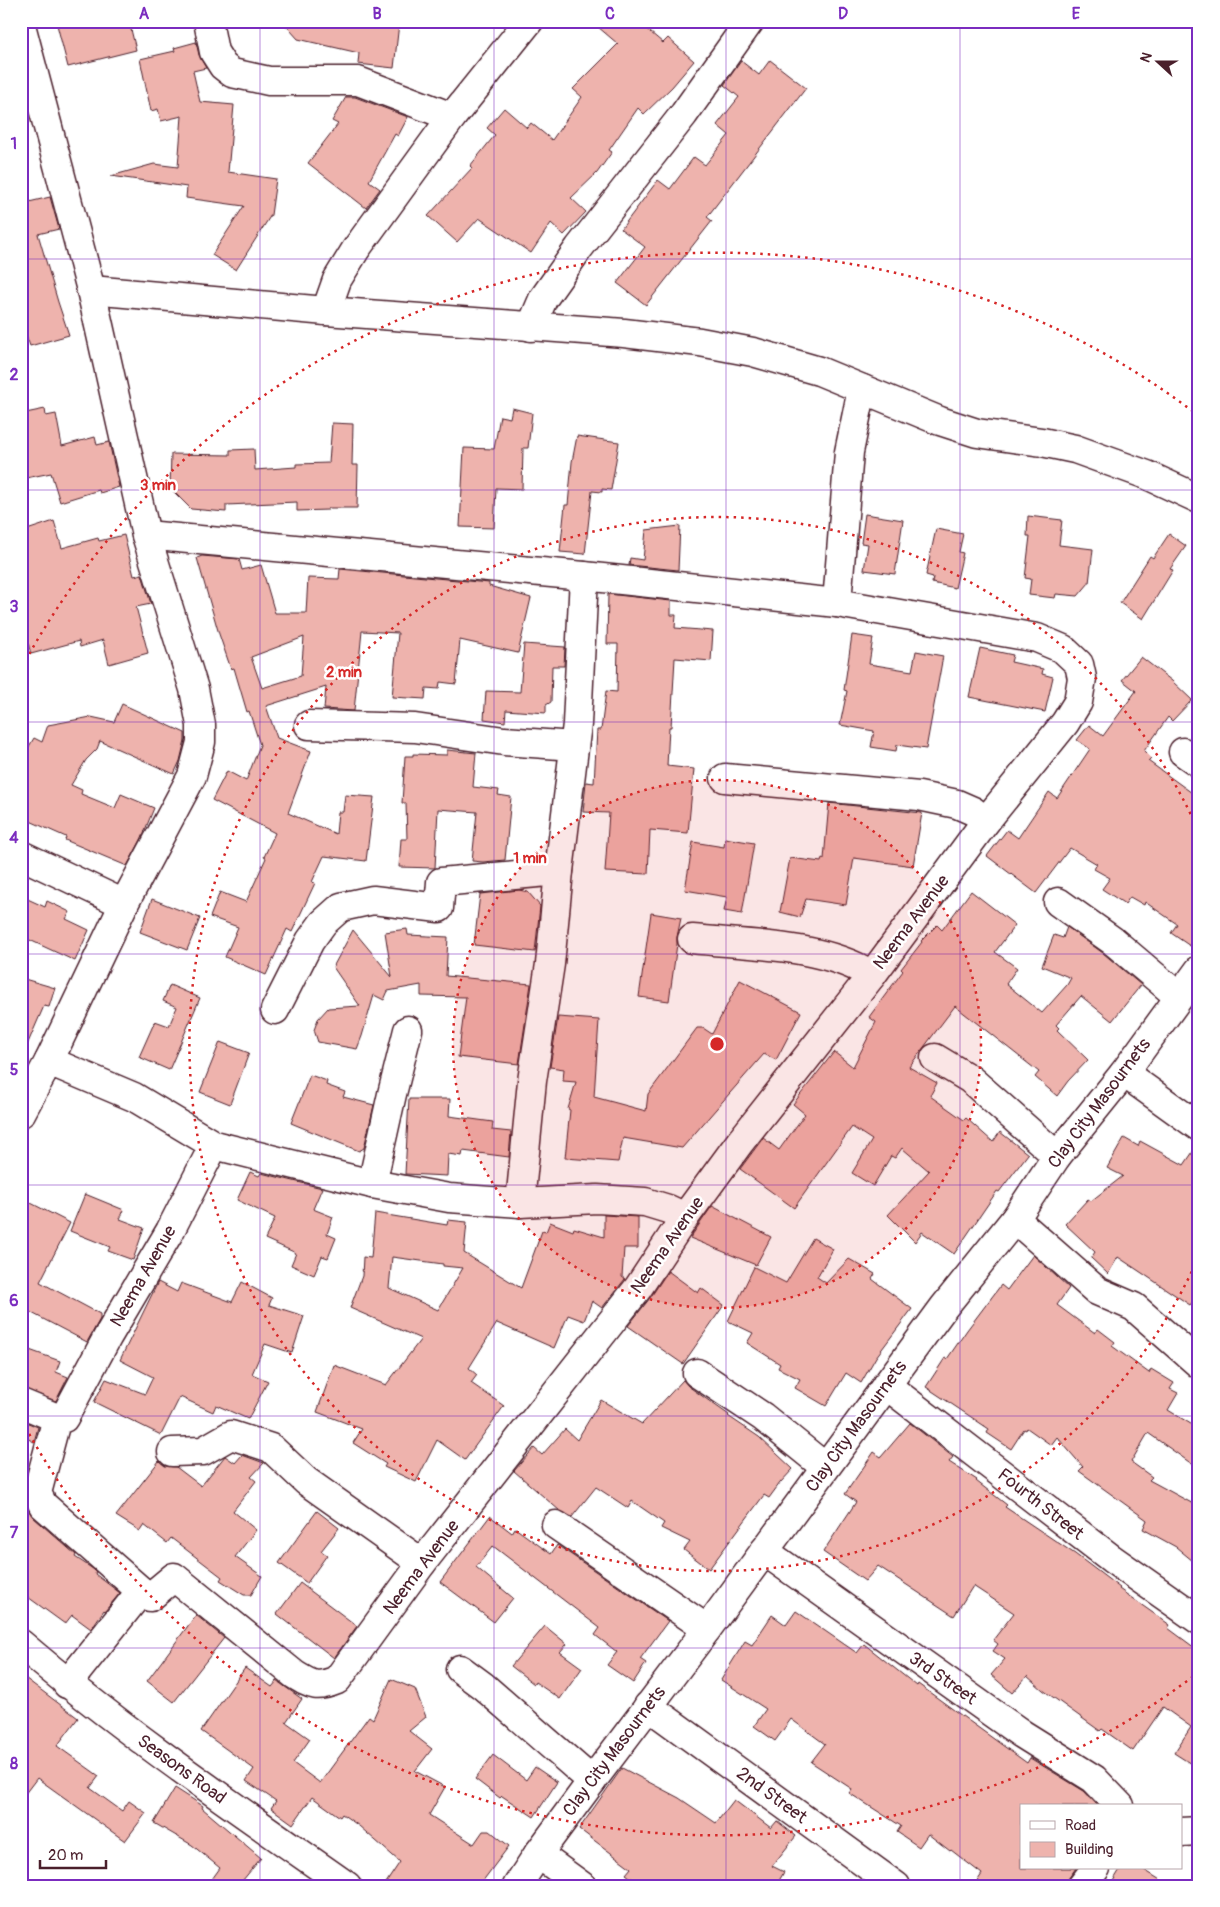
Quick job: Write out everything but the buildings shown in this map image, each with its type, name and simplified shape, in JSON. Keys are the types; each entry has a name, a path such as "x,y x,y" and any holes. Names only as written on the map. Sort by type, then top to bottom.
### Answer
{"street":[{"path":"208,21 214,52 223,66 232,73 270,81 358,81 452,117"},
{"path":"326,311 337,280 356,249 452,117 529,21"},
{"path":"531,327 543,299 579,248 678,121 750,21"},
{"path":"21,25 91,290 146,535 194,688 202,725 201,742 192,776 124,904 49,1060 21,1113"},
{"path":"91,290 326,311 624,333 700,342 753,352 810,368 940,421 977,433 1042,442 1075,449 1148,475 1199,499"},
{"path":"837,603 849,452 862,389"},
{"name":"Neema Avenue","path":"140,1591 150,1597 174,1577 295,1675 311,1685 320,1686 337,1680 422,1563 638,1288 685,1217 740,1142 872,975 986,821 1065,723 1078,702 1082,678 1078,664 1063,649 1037,638 837,603 584,576 146,535"},
{"path":"520,1203 532,1081 550,964 574,746 584,576"},
{"path":"309,725 415,728 504,741 574,746"},
{"path":"725,778 919,796 957,804 973,811 986,821"},
{"path":"21,855 124,904"},
{"path":"274,1010 310,941 323,923 341,907 373,900 439,908 441,882 559,871"},
{"path":"1058,902 1113,941 1178,996"},
{"path":"692,939 832,956 856,965 872,975"},
{"name":"Clay City Masournets","path":"517,1886 538,1854 707,1629 944,1307 1015,1220 1057,1156 1124,1073 1178,996 1199,970"},
{"path":"372,1184 408,1030"},
{"path":"935,1058 970,1080 1057,1156"},
{"path":"49,1060 134,1097 214,1145 372,1184 449,1198 520,1203 597,1199 646,1202 685,1217"},
{"path":"1124,1073 1199,1127"},
{"name":"Neema Avenue","path":"56,1418 64,1418 108,1336 170,1231 214,1145"},
{"path":"1015,1220 1097,1291 1134,1307 1199,1364"},
{"path":"697,1373 763,1417 825,1467"},
{"name":"Fourth Street","path":"886,1385 1112,1559 1199,1620"},
{"path":"21,1403 56,1418 37,1493 43,1505 140,1591 67,1684"},
{"path":"172,1452 203,1451 231,1435 271,1448 306,1481 422,1563"},
{"path":"556,1525 707,1629"},
{"name":"3rd Street","path":"764,1551 1022,1734 1094,1779 1118,1804"},
{"name":"Seasons Road","path":"21,1644 67,1684 162,1756 347,1886"},
{"path":"460,1669 483,1686 592,1781"},
{"name":"2nd Street","path":"648,1706 896,1886"},
{"path":"1182,1832 1199,1831"},
{"path":"538,1854 582,1886"},
{"path":"1082,1886 1094,1870"}]}
